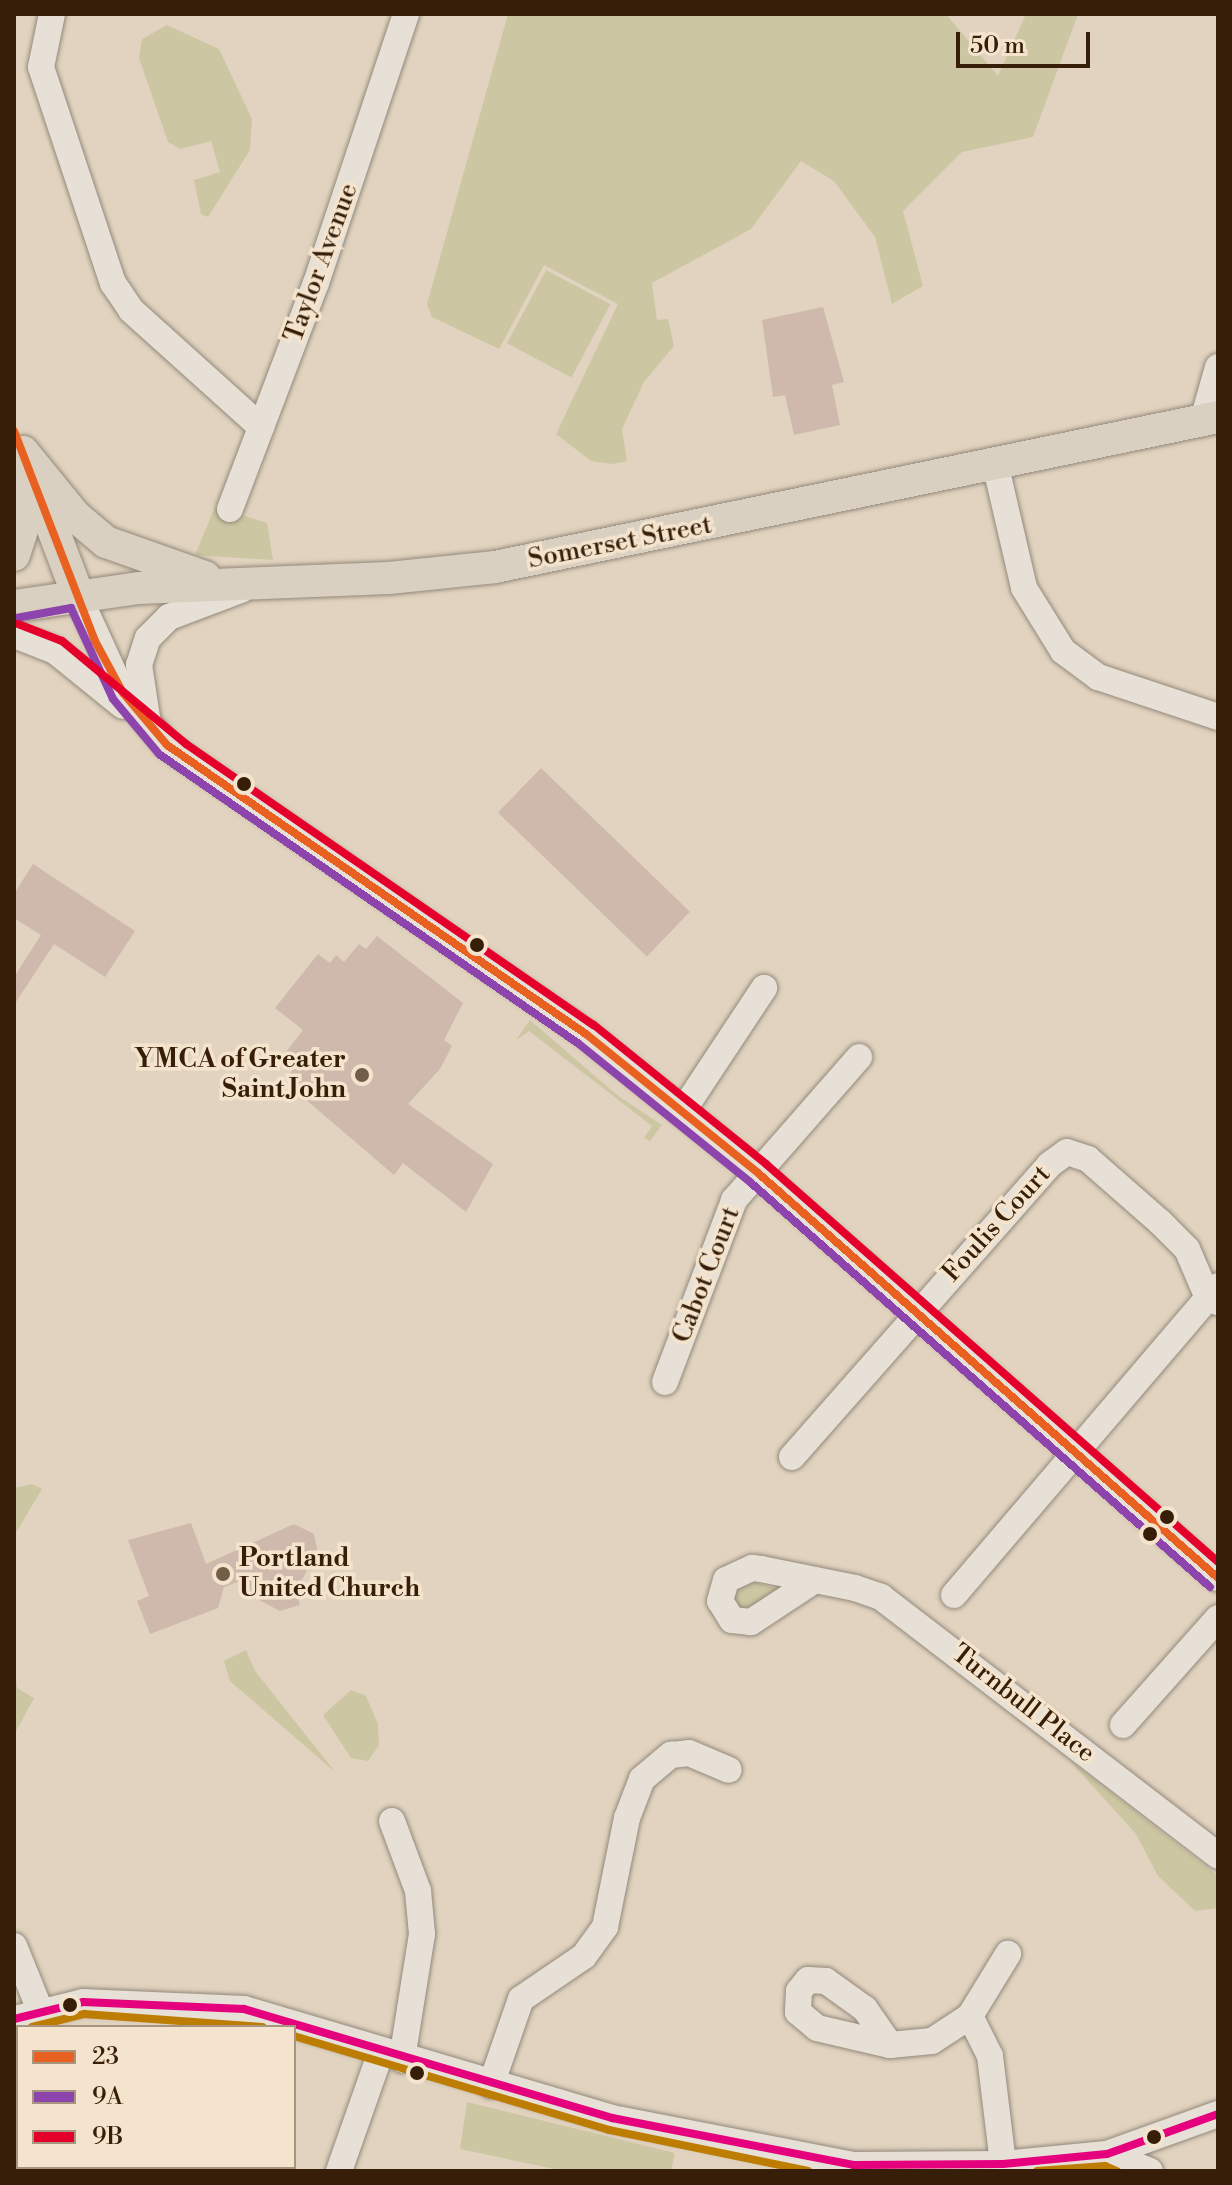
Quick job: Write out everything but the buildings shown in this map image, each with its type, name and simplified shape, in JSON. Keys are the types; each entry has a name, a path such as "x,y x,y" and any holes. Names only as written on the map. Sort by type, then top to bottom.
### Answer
{"main road":[{"name":"Somerset Street","path":"14,606 78,595 495,567 1210,418"},
{"path":"14,555 26,518 18,442"},
{"path":"18,442 75,516 106,542 228,584"},
{"path":"18,442 78,595"}],"street":[{"path":"52,14 41,58 43,77 113,283 131,310 261,427"},
{"name":"Taylor Avenue","path":"230,509 406,14"},
{"path":"1210,418 1218,367"},
{"path":"995,463 1024,588 1063,651 1098,677 1218,717"},
{"path":"153,732 138,684 148,638 184,610 260,583"},
{"path":"78,595 110,671 153,732"},
{"path":"14,635 55,651 153,732 529,991 758,1173 1218,1578"},
{"path":"682,1112 764,988"},
{"name":"Cabot Court","path":"665,1382 734,1200 859,1057"},
{"name":"Foulis Court","path":"918,1314 1049,1165 1067,1152 1088,1159 1187,1249 1215,1295"},
{"path":"954,1595 1215,1295"},
{"path":"792,1457 918,1314"},
{"name":"Turnbull Place","path":"815,1580 864,1590 911,1616 1218,1856"},
{"path":"1123,1725 1218,1618"},
{"path":"491,2085 521,1999 584,1956 605,1927 627,1818 642,1779 671,1755 689,1753 729,1770"},
{"path":"339,2171 392,2055 422,1934 418,1891 392,1821"},
{"path":"14,1946 40,2010"},
{"path":"890,2045 932,2041 970,2016 1008,1954"},
{"path":"14,2019 40,2010 83,2002 244,2009 295,2025"},
{"path":"970,2016 990,2056 1003,2164"},
{"path":"296,2025 491,2085 612,2118 819,2161 1032,2166 1107,2154 1218,2114"},
{"path":"1107,2154 1150,2171"}],"shaded area":[{"path":"508,14 946,14 998,76 1026,14 1078,14 1033,137 962,152 903,211 923,286 892,304 875,237 834,181 801,161 751,229 652,283 657,320 668,319 674,346 644,382 622,429 627,461 613,464 591,461 556,434 618,304 544,265 499,349 432,317 427,304"},
{"path":"167,25 219,49 252,119 250,150 208,217 201,214 194,180 220,172 211,141 180,149 168,142 139,58 142,39"},
{"path":"546,270 610,304 571,378 507,343"},
{"path":"215,507 267,523 273,560 195,555"},
{"path":"530,1020 617,1095 662,1125 650,1141 644,1138 652,1126 529,1031 516,1040"},
{"path":"32,1484 42,1489 14,1536 14,1488"},
{"path":"747,1580 777,1589 758,1609 742,1612 732,1600"},
{"path":"246,1650 255,1671 336,1773 230,1681 224,1661"},
{"path":"14,1659 17,1688 34,1698 14,1735"},
{"path":"351,1690 366,1696 378,1724 379,1745 368,1761 351,1758 323,1715"},
{"path":"1070,1761 1218,1876 1218,1908 1195,1911 1158,1876 1136,1834"},
{"path":"467,2102 675,2153 671,2171 564,2171 460,2149"}],"transit line":[{"name":"23","path":"14,431 95,641 123,693 167,745 586,1034 758,1173 1218,1578"},
{"name":"9A","path":"16,618 71,608 113,699 159,754 579,1044 750,1182 1210,1587"},
{"name":"9B","path":"18,624 62,641 186,744 594,1025 766,1164 1218,1562"},
{"path":"14,2019 83,2002 244,2009 612,2118 853,2165 1003,2164 1107,2154 1218,2114"},
{"path":"40,2025 84,2014 235,2025"},
{"path":"296,2037 609,2130 808,2171"},
{"path":"1037,2171 1105,2166 1117,2171"}],"place":[{"name":"YMCA of Greater Saint John","path":"362,1075"},
{"name":"Portland United Church","path":"223,1574"}]}
